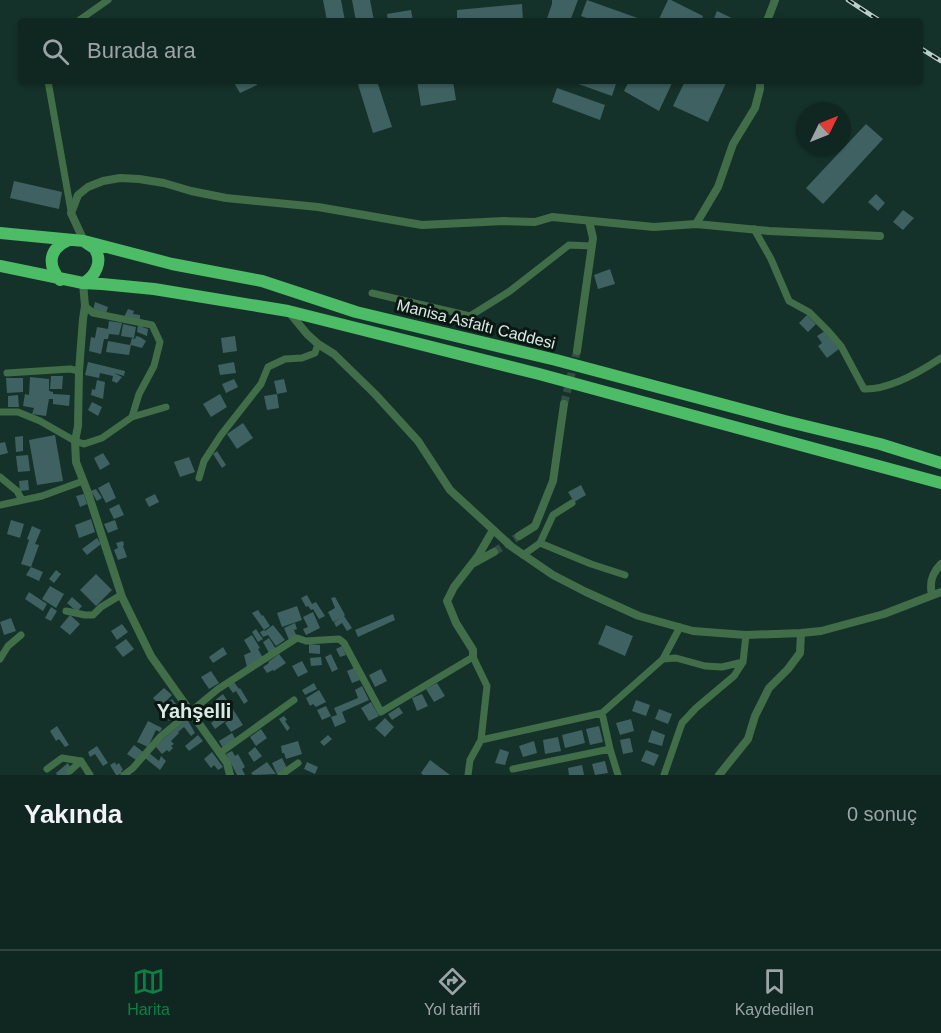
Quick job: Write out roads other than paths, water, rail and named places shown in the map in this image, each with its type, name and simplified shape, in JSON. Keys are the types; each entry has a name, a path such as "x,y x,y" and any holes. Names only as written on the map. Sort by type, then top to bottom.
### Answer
{"highway":[{"name":"Manisa Asfaltı Caddesi","path":"0,233 84,242 172,264 262,281 356,312 556,360 880,444 941,463"},
{"path":"60,280 54,273 52,257 60,244 69,240"},
{"path":"83,284 93,276 98,262 94,249 84,242"},
{"name":"Manisa Asfaltı Caddesi","path":"0,266 83,284 164,290 288,311 539,374 941,483"}],"street":[{"path":"82,18 108,0"},
{"path":"768,18 775,0"},
{"path":"49,84 71,213 84,242"},
{"path":"696,224 718,187 733,144 755,108 760,84"},
{"path":"71,213 78,195 88,187 103,181 139,178 226,198 318,207 422,225 504,221 535,222 552,217 654,227 696,224 880,236"},
{"path":"577,351 593,238 589,221"},
{"path":"754,229 771,259 789,301 808,312 841,346 864,389 875,389 909,377 941,358"},
{"path":"372,293 470,316 510,291 569,245 592,246"},
{"path":"83,284 85,306 79,370 76,462 121,595 151,656 227,763 230,775"},
{"path":"85,306 93,313 152,325 160,342 154,366 139,394 132,417"},
{"path":"288,311 307,334 333,354 375,394 418,441 450,490 512,547 553,575 639,616 693,631 746,635 821,631 884,614 937,593 930,586 934,570 941,564"},
{"path":"199,478 204,461 221,435 261,384 268,367 285,358 302,358 315,353 318,344"},
{"path":"7,373 79,370"},
{"path":"519,536 535,526 553,481 564,404"},
{"path":"0,412 18,412 84,444 102,438 132,417 166,407"},
{"path":"0,477 17,492 22,500"},
{"path":"0,505 42,496 83,482"},
{"path":"523,555 540,543 553,514 572,503"},
{"path":"468,775 470,760 481,740 487,686 473,657 473,650 456,623 447,601 493,530"},
{"path":"540,543 625,575"},
{"path":"470,565 494,552"},
{"path":"66,611 93,615 101,607 121,595"},
{"path":"481,740 602,713 663,658 680,627"},
{"path":"719,775 748,739 755,716 769,688 800,653 801,633"},
{"path":"0,659 8,646 21,635"},
{"path":"664,775 682,723 734,676 743,662 746,635"},
{"path":"124,775 160,737 190,711 218,689 297,638 306,641 339,639 344,643 381,712 473,657"},
{"path":"663,658 676,658 705,666 723,667 743,662"},
{"path":"220,753 294,700"},
{"path":"602,713 618,775"},
{"path":"513,769 610,749"},
{"path":"48,769 62,758 81,761 90,775"},
{"path":"70,771 81,761"},
{"path":"281,775 298,763"}],"tunnel":[{"path":"564,404 577,351"},
{"path":"494,552 519,536"}],"railway":[{"path":"848,0 875,18"},
{"path":"923,50 941,61"}],"district":[{"name":"Yahşelli","path":"194,711"}]}
